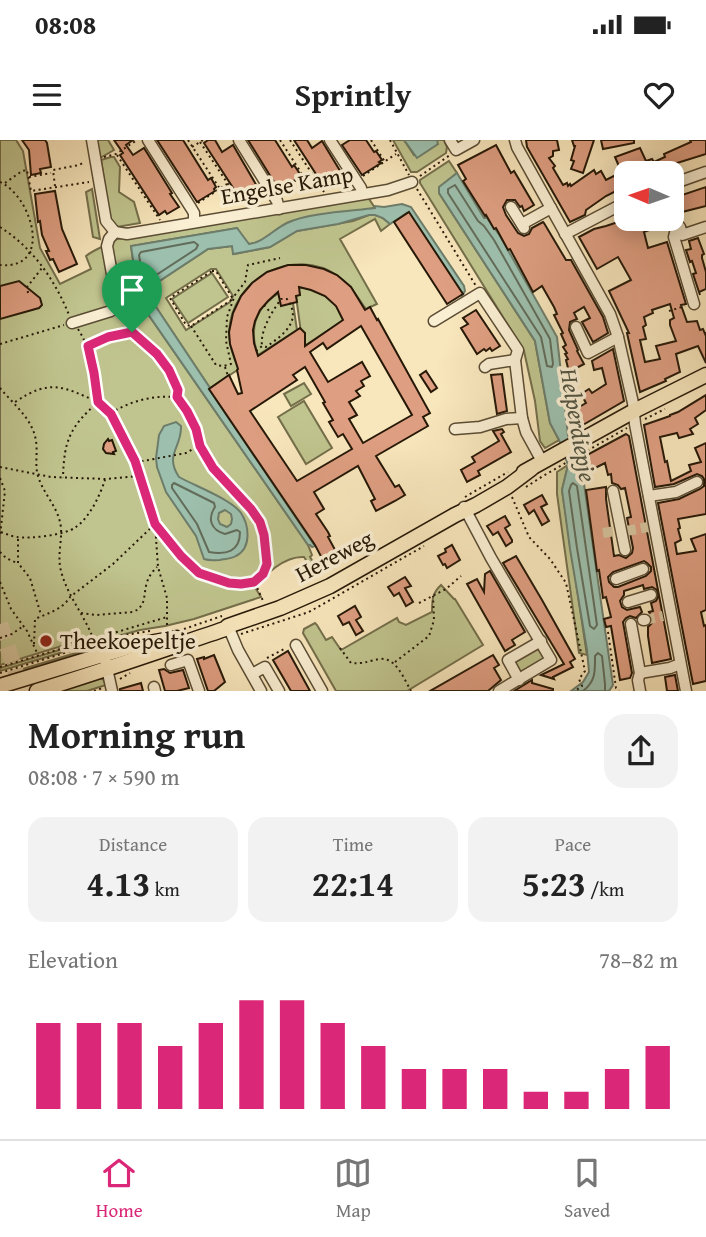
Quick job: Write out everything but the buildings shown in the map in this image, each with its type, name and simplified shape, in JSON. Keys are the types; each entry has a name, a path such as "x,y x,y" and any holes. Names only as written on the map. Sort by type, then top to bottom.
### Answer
{"main road":[{"name":"Hereweg","path":"0,686 100,647 181,637 226,621 280,608 314,595 461,511 507,488 537,466 570,454 634,411 706,375"},
{"name":"Hereweg","path":"37,691 225,629 226,621"}],"street":[{"path":"74,322 111,312 116,299 107,246 115,232 106,221 92,140"},
{"path":"148,140 194,213 194,222"},
{"path":"239,140 274,195 279,209"},
{"path":"330,140 362,194"},
{"path":"453,145 474,140"},
{"path":"515,140 605,303 618,337 649,496 652,565 686,691"},
{"path":"684,180 706,172"},
{"name":"Engelse Kamp","path":"115,232 127,234 279,209 388,190 412,182"},
{"path":"511,208 523,226 551,208"},
{"path":"565,234 614,208"},
{"path":"681,231 682,235 706,227"},
{"path":"675,231 674,237 694,304"},
{"path":"434,321 480,293 518,349 515,362 522,418 537,466"},
{"path":"576,327 588,352 618,337"},
{"path":"455,429 522,418"},
{"path":"649,496 676,492 697,482"},
{"path":"613,491 625,550"},
{"path":"461,511 551,660 499,691"},
{"path":"616,579 652,565"},
{"path":"628,603 660,593"},
{"path":"226,621 261,691"},
{"path":"631,624 640,673 640,691"},
{"path":"519,680 508,660 541,641"},
{"path":"296,645 321,691"},
{"path":"100,647 112,691"},
{"path":"171,665 188,660 199,691"},
{"path":"640,673 680,664"},
{"path":"252,674 265,667 279,691"}],"path":[{"path":"188,140 220,189"},
{"path":"280,140 303,176"},
{"path":"290,140 330,199"},
{"path":"371,140 385,162"},
{"path":"390,140 412,182 480,293"},
{"path":"192,147 202,141 246,214"},
{"path":"412,182 453,145"},
{"path":"356,181 398,153"},
{"path":"116,154 159,219 162,228"},
{"path":"55,187 52,170 70,167"},
{"path":"4,183 27,170 30,191 98,180"},
{"path":"274,195 310,172"},
{"path":"28,177 53,173"},
{"path":"0,182 16,194 29,216 33,240 31,252 19,263 0,265"},
{"path":"191,208 228,184"},
{"path":"0,227 31,252 57,288 88,346 98,402"},
{"path":"233,299 216,271 170,298 186,325 191,326 219,366 231,363 225,327 233,299 245,282 248,265 280,258"},
{"path":"28,293 27,287 43,267"},
{"path":"116,299 133,298 140,304"},
{"path":"116,299 122,305 132,332 157,354 169,370 178,390 177,397 196,429 200,445 213,468 260,522 267,564 263,574 254,582 241,584 199,573 155,524"},
{"path":"191,326 233,299"},
{"path":"256,351 262,346 266,347 288,329 293,317 289,300 281,299 272,313 262,337 262,346"},
{"path":"669,311 694,304"},
{"path":"264,305 272,313"},
{"path":"0,344 74,322"},
{"path":"88,346 108,337 132,332"},
{"path":"225,366 228,376"},
{"path":"15,403 36,390 56,387 76,391 98,402 110,413 135,461 155,524 158,567 167,598 167,630 226,621"},
{"path":"0,388 15,403 31,426 35,437 37,475 58,513 61,570 70,597 100,647"},
{"path":"110,413 148,398 177,397"},
{"path":"62,478 69,437 81,418 98,402"},
{"path":"135,461 176,455 192,451 200,445"},
{"path":"526,487 570,454"},
{"path":"0,467 62,478 105,479 139,475"},
{"path":"0,478 5,491 0,536"},
{"path":"1,532 17,537 61,533 76,527 94,504 105,479"},
{"path":"519,492 511,496 528,537 550,559 566,583 585,671 579,679 582,686 575,691"},
{"path":"34,644 35,619 67,602 155,524"},
{"path":"17,537 18,563"},
{"path":"0,552 18,563 30,578 41,616"},
{"path":"81,613 96,615 138,610 144,602 150,574 158,567"},
{"path":"419,603 446,589 461,576"},
{"path":"0,582 11,609 27,631 38,655"},
{"path":"254,582 264,603"},
{"path":"394,663 429,636 434,620 433,596"},
{"path":"0,667 167,617"},
{"path":"0,638 23,626"},
{"path":"0,673 100,647 133,633 157,631"},
{"path":"608,632 616,688 619,691"},
{"path":"262,661 295,643 296,645"},
{"path":"340,648 351,663 363,664 383,658 394,663 411,691"}],"green space":[{"path":"0,140 16,140 23,151 40,248 60,284 91,269 86,256 117,239 369,199 375,208 287,223 257,243 248,244 237,228 131,246 139,301 308,545 312,555 310,557 319,572 315,574 304,557 290,559 276,567 260,583 256,589 261,597 194,619 96,642 94,636 0,665"},
{"path":"97,140 108,140 114,150 100,158"},
{"path":"393,140 404,140 414,155 437,140 444,140 446,153 417,172 411,172"},
{"path":"114,157 120,167 119,192 134,202 140,223 117,227 110,221 101,160"},
{"path":"449,161 457,173 440,187 439,193 535,341 550,423 559,440 545,448 540,441 524,351 420,183 420,180"},
{"path":"92,189 100,239 93,237 86,192"},
{"path":"372,215 390,224 381,231 375,219 340,239 377,304 366,309 343,280 321,267 303,264 268,272 253,283 232,313 230,342 239,369 210,388 154,304 152,286 208,249 232,246 234,254 270,247 297,231","holes":["211,269 216,269 233,296 230,302 186,330 166,298"]},
{"path":"212,273 228,297 188,323 172,299"},
{"path":"306,287 330,298 347,318 306,345 302,340 296,296 299,288"},
{"path":"279,293 292,296 297,330 258,355 254,337 256,320 264,306"},
{"path":"304,383 311,394 291,406 284,394"},
{"path":"304,401 332,448 306,464 278,417"},
{"path":"568,465 562,490 587,655 579,653 557,494 557,472"},
{"path":"441,585 455,599 483,645 407,691 336,691 303,633 304,629 315,623 326,640 332,637 341,650 397,618 406,625 432,612 433,597"},
{"path":"92,640 93,643 0,671 0,668"},
{"path":"96,647 99,650 24,672 23,669"},
{"path":"540,648 545,658 520,674 514,660"},
{"path":"103,679 106,685 87,691 45,691"}],"water":[{"path":"404,140 437,140 438,144 417,158"},
{"path":"457,173 484,218 487,218 500,236 557,337 568,435 583,477 613,685 609,691 571,691 583,682 589,672 562,490 568,465 550,423 535,341 439,193 439,187"},
{"path":"402,204 411,207 464,286 462,296 407,213 390,224 383,218 369,215 297,231 270,247 233,254 232,246 208,249 152,286 154,304 315,546 312,547 308,545 139,301 131,246 237,228 249,244 259,241 287,223 306,217"},
{"path":"176,422 181,426 173,457 179,477 221,498 241,513 246,524 247,542 245,548 236,556 220,560 204,559 196,536 166,492 156,458 159,435 164,426","holes":["225,510 231,514 231,524 227,527 220,524 219,513"]}],"tunnel":[{"path":"626,531 648,527"},
{"path":"603,533 621,532"},
{"path":"645,620 663,616"},
{"path":"0,624 22,691"}],"place":[{"name":"Theekoepeltje","path":"46,641"}],"route":[{"path":"132,332 157,354 169,370 178,390 177,397 187,411 196,429 200,446 213,468 260,522 267,564 263,574 254,582 229,583 199,573 188,565 155,524 135,461 111,414 98,402 88,346 108,337 132,332"}],"water label":[{"name":"Helperdiepje","path":"578,425"}]}
